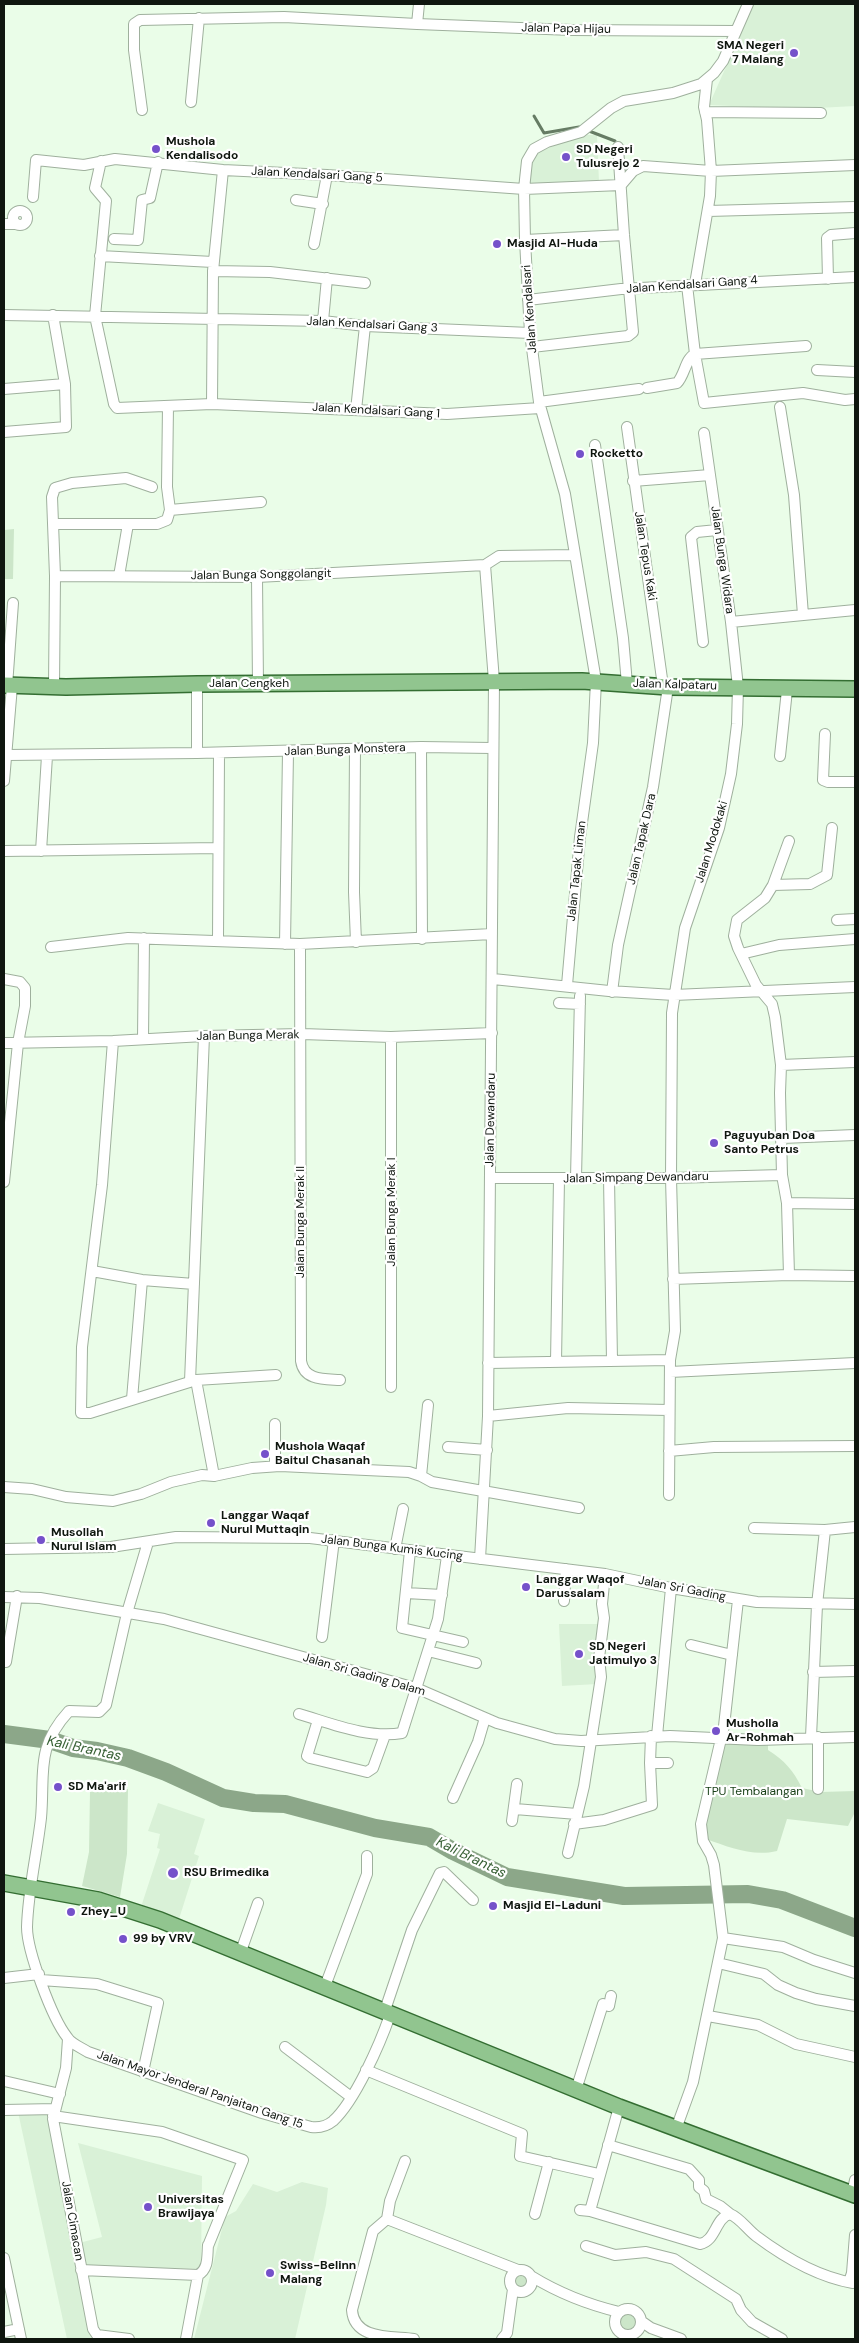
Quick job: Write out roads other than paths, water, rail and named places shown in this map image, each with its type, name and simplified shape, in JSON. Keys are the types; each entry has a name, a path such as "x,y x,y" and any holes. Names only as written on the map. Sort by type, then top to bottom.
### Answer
{"main road":[{"name":"Jalan Kalpataru","path":"494,681 596,681 665,686 787,690 855,689"},
{"name":"Jalan Cengkeh","path":"8,686 494,681"},
{"path":"4,1883 98,1900 160,1920 324,1989 619,2107 676,2129 854,2190"}],"street":[{"path":"417,24 418,4"},
{"name":"Jalan Kendalsari","path":"596,681 565,494 539,405 530,333 525,240 524,189 529,155 541,144 581,132 611,108 624,101 686,90 707,79 723,61 748,4"},
{"name":"Jalan Papa Hijau","path":"142,110 134,50 135,23 140,20 284,17 572,30 736,31"},
{"path":"191,102 199,18"},
{"path":"707,79 704,107 711,171 708,211 691,284 695,354 704,403 803,393 845,400 855,399"},
{"path":"705,112 821,113"},
{"path":"532,347 631,335 634,328 624,235 618,147"},
{"name":"Jalan Kendalsari Gang 5","path":"33,197 36,160 84,165 105,160 158,162 223,170 327,175 524,189 621,185"},
{"name":"Jalan Kendalsari Gang 1","path":"105,160 95,186 106,201 95,316 114,405 120,409 212,404 447,414 539,405 677,383 682,377 689,358 695,354"},
{"path":"114,239 138,240 142,200 150,198 158,162"},
{"path":"621,185 633,171 643,166 711,171 855,165"},
{"path":"212,404 213,266 223,170"},
{"path":"314,244 327,175"},
{"path":"296,200 323,204"},
{"path":"708,211 855,207"},
{"path":"828,279 826,238 831,235 855,233"},
{"path":"525,240 624,235"},
{"path":"100,256 328,278 364,284"},
{"name":"Jalan Kendalsari Gang 4","path":"528,300 691,284 828,279 855,276"},
{"path":"323,322 328,278"},
{"name":"Jalan Kendalsari Gang 3","path":"4,315 323,322 364,326 530,333"},
{"path":"4,432 66,428 66,384 53,315"},
{"path":"356,410 364,326"},
{"path":"695,354 806,346"},
{"path":"817,370 855,372"},
{"path":"4,389 66,384"},
{"path":"53,524 158,524 164,522 169,516 167,487 168,406"},
{"path":"780,407 794,495 803,615"},
{"name":"Jalan Tepus Kaki","path":"627,427 633,481 665,686"},
{"name":"Jalan Bunga Widara","path":"704,433 731,622 738,687"},
{"path":"595,445 623,638 627,684"},
{"path":"633,481 710,475"},
{"path":"54,687 55,576 52,493 61,486 126,478 152,487"},
{"path":"169,506 261,502"},
{"path":"119,576 128,524"},
{"path":"703,642 691,536 697,532 717,530"},
{"name":"Jalan Bunga Songgolangit","path":"55,576 257,577 486,565 499,556 575,555"},
{"name":"Jalan Dewandaru","path":"480,1559 488,1416 493,979 492,748 494,681 486,565"},
{"path":"257,577 258,684"},
{"path":"4,781 7,755 8,686 13,603"},
{"path":"731,622 855,610"},
{"name":"Jalan Tapak Liman","path":"567,986 580,836 593,743 596,681"},
{"path":"197,684 197,753"},
{"name":"Jalan Tapak Dara","path":"612,992 618,945 653,787 665,686"},
{"name":"Jalan Modokaki","path":"669,1495 670,1360 675,1331 670,1049 674,995 685,928 719,828 731,774 736,740 738,687"},
{"path":"780,756 787,690"},
{"path":"825,734 823,780 828,782 855,782"},
{"path":"421,747 422,939"},
{"name":"Jalan Bunga Monstera","path":"7,755 219,754 421,747 492,748"},
{"path":"355,749 354,892 356,942"},
{"path":"285,944 288,752"},
{"path":"218,940 219,754"},
{"path":"41,851 47,756"},
{"path":"773,885 810,884 827,875 832,828"},
{"path":"788,841 773,885 765,898 736,920 734,936 752,979 772,1004 782,1065 780,1093 782,1176 787,1203 789,1275"},
{"path":"4,851 218,848"},
{"path":"838,920 855,920"},
{"path":"52,947 96,940 144,938 300,944 492,934"},
{"path":"143,1039 144,938"},
{"path":"741,954 779,945 855,939"},
{"path":"300,944 302,1034"},
{"path":"493,979 612,992 674,995 855,987"},
{"path":"4,980 20,982 25,988 25,1006 18,1043 4,1182"},
{"path":"559,1003 580,1000 576,1178"},
{"name":"Jalan Bunga Merak","path":"4,1043 114,1041 204,1036 302,1034 391,1037 492,1033"},
{"name":"Jalan Bunga Merak II","path":"302,1034 301,1361 303,1370 313,1378 340,1380"},
{"path":"204,1036 194,1284 193,1381 214,1476"},
{"name":"Jalan Bunga Merak I","path":"391,1037 391,1387"},
{"path":"114,1041 102,1185 82,1347 80,1412 82,1414 90,1413 193,1381 276,1375"},
{"path":"782,1065 855,1062"},
{"path":"782,1138 855,1135"},
{"name":"Jalan Simpang Dewandaru","path":"490,1178 782,1176"},
{"path":"609,1178 612,1361"},
{"path":"556,1362 560,1179"},
{"path":"787,1203 855,1204"},
{"path":"92,1271 142,1280 194,1284"},
{"path":"674,1279 789,1275 855,1276"},
{"path":"132,1399 142,1280"},
{"path":"488,1362 670,1360"},
{"path":"670,1372 855,1363"},
{"path":"421,1476 428,1405"},
{"path":"488,1416 568,1408 669,1410"},
{"path":"275,1424 275,1466"},
{"path":"670,1451 714,1447 855,1446"},
{"path":"448,1447 487,1450"},
{"path":"4,1487 32,1489 80,1499 113,1501 141,1494 171,1482 202,1475 214,1476 242,1469 275,1466 409,1472 432,1482 485,1493 579,1508"},
{"path":"395,1549 403,1509"},
{"path":"754,1528 825,1530 855,1527"},
{"path":"818,1789 814,1737 813,1672 817,1605 825,1530"},
{"name":"Jalan Bunga Kumis Kucing","path":"4,1549 95,1548 176,1537 289,1537 334,1540 480,1559"},
{"path":"322,1637 334,1540"},
{"path":"54,2112 66,2068 68,2039 49,2004 27,1931 30,1887 41,1817 42,1762 46,1745 65,1715 71,1710 99,1712 103,1709 127,1613 148,1542"},
{"path":"410,1551 402,1628 463,1642"},
{"path":"299,1714 367,1732 385,1735 402,1733 438,1619 446,1556"},
{"name":"Jalan Sri Gading","path":"480,1559 605,1574 738,1600 817,1605 855,1604"},
{"path":"564,1601 566,1569"},
{"path":"568,1853 584,1786 601,1677 599,1658 604,1618 602,1604 605,1574"},
{"path":"515,1809 575,1819 604,1820 652,1805 650,1763 670,1588"},
{"path":"406,1593 442,1595"},
{"path":"6,1662 17,1596"},
{"name":"Jalan Sri Gading Dalam","path":"4,1597 17,1596 61,1601 164,1619 416,1688 485,1718 513,1728 555,1739 590,1741 654,1736 722,1737 758,1740 855,1737"},
{"path":"676,2129 692,2082 708,2016 722,1938 711,1855 702,1841 701,1824 722,1737 738,1600"},
{"path":"691,1645 732,1655"},
{"path":"428,1651 476,1662"},
{"path":"813,1672 855,1671"},
{"path":"453,1798 478,1742 485,1718"},
{"path":"318,1720 307,1756 367,1772 372,1768 385,1735"},
{"path":"650,1763 668,1763"},
{"path":"512,1821 517,1784"},
{"path":"324,1989 367,1874 367,1856"},
{"name":"Jalan Mayor Jenderal Panjaitan Gang 15","path":"68,2039 88,2052 262,2113 311,2128 326,2125 333,2121 351,2097 366,2070 387,2014 412,1930 440,1873 444,1872 450,1877 472,1900"},
{"path":"240,1954 258,1903"},
{"path":"722,1938 783,1947 814,1960 855,1973"},
{"path":"718,1963 764,1974 778,1985 796,1993 816,1999 855,2006"},
{"path":"4,1978 40,1977 97,1984 158,2004 143,2072"},
{"path":"576,2090 603,2004 608,2006 611,1996"},
{"path":"708,2016 758,2026 796,2044 855,2057"},
{"path":"285,2047 351,2097"},
{"path":"366,2070 522,2134 520,2156 599,2174"},
{"path":"4,2082 60,2094"},
{"path":"619,2107 599,2174 585,2210 700,2244 710,2239 722,2218 730,2214"},
{"path":"4,2110 54,2112 162,2132 243,2160 208,2245 206,2266 204,2271 198,2274 186,2339"},
{"name":"Jalan Cimacan","path":"54,2112 81,2270 198,2274"},
{"path":"608,2145 689,2169 696,2175 699,2187 704,2191 706,2199 720,2206 755,2236 827,2277 851,2282 855,2235"},
{"path":"405,2161 390,2201 387,2219 373,2231 352,2310 357,2327 365,2332 414,2339"},
{"path":"535,2214 549,2162"},
{"path":"387,2219 505,2266 526,2270 531,2276 543,2283 605,2308 617,2316 623,2336 640,2325 681,2339"},
{"path":"586,2246 615,2254 646,2252 674,2259 736,2299 741,2310 752,2322 782,2339"},
{"path":"4,2258 22,2339"},
{"path":"505,2266 510,2278 522,2290"},
{"path":"81,2270 94,2333 129,2339"},
{"path":"510,2278 518,2270"},
{"path":"502,2339 507,2333 512,2301 532,2283 531,2276"},
{"path":"522,2290 543,2283"},
{"path":"617,2316 627,2309 635,2311 640,2325"},
{"path":"4,2332 19,2329"}],"waterway":[{"path":"534,116 544,133 579,127"},
{"path":"589,131 615,141"},
{"name":"Kali Brantas","path":"4,1734 50,1740 73,1748 128,1758 166,1772 223,1798 254,1803 285,1804 375,1828 429,1837 453,1851 507,1877 624,1896 748,1894 782,1900 855,1928"}],"place":[{"name":"SMA Negeri 7 Malang","path":"794,53"},
{"name":"Mushola Kendalisodo","path":"156,149"},
{"name":"SD Negeri Tulusrejo 2","path":"566,157"},
{"name":"Masjid Al-Huda","path":"497,244"},
{"name":"Rocketto","path":"580,454"},
{"name":"Paguyuban Doa Santo Petrus","path":"714,1143"},
{"name":"Mushola Waqaf Baitul Chasanah","path":"265,1454"},
{"name":"Langgar Waqaf Nurul Muttaqin","path":"211,1523"},
{"name":"Musollah Nurul Islam","path":"41,1540"},
{"name":"Langgar Waqof Darussalam","path":"526,1587"},
{"name":"SD Negeri Jatimulyo 3","path":"579,1654"},
{"name":"Musholla Ar-Rohmah","path":"716,1731"},
{"name":"SD Ma'arif","path":"58,1787"},
{"name":"RSU Brimedika","path":"173,1873"},
{"name":"Masjid El-Laduni","path":"493,1906"},
{"name":"Zhey_U","path":"71,1912"},
{"name":"99 by VRV","path":"123,1939"},
{"name":"Universitas Brawijaya","path":"148,2207"},
{"name":"Swiss-Belinn Malang","path":"270,2273"}],"park label":[{"name":"TPU Tembalangan","path":"754,1792"}]}
